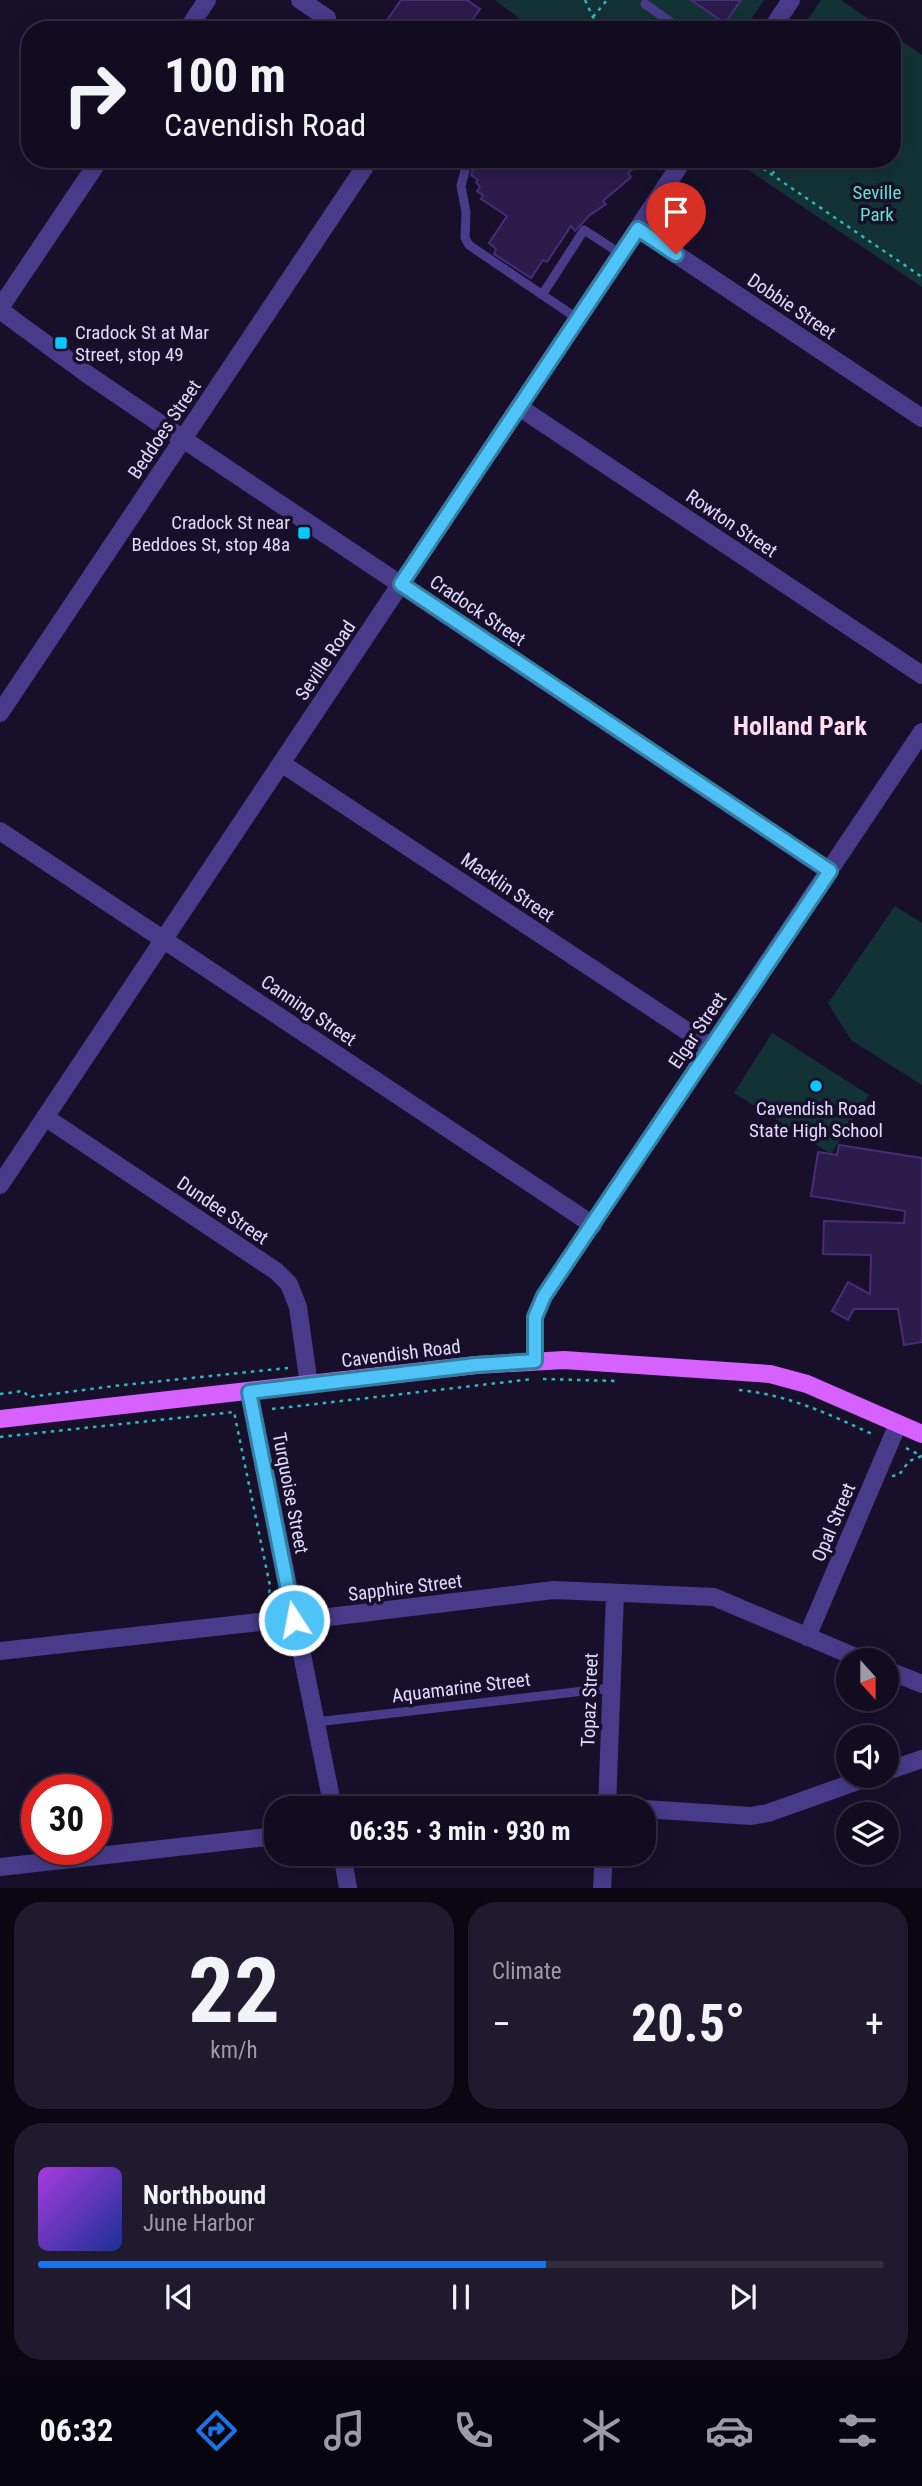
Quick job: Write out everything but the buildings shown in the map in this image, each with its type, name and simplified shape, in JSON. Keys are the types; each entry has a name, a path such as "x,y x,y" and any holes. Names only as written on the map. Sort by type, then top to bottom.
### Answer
{"main road":[{"name":"Cavendish Road","path":"0,1419 476,1365 597,1361 770,1374 807,1384 922,1434"}],"street":[{"path":"193,21 207,0"},
{"path":"300,0 327,18"},
{"path":"777,21 791,0"},
{"path":"0,309 94,168"},
{"name":"Beddoes Street","path":"0,713 360,168"},
{"name":"Seville Road","path":"0,1185 678,168"},
{"name":"Dobbie Street","path":"638,229 922,418"},
{"name":"Cradock Street","path":"0,309 87,374 830,871"},
{"name":"Rowton Street","path":"519,407 922,675"},
{"name":"Elgar Street","path":"535,1361 534,1325 540,1303 919,743"},
{"name":"Macklin Street","path":"281,763 711,1047"},
{"name":"Canning Street","path":"0,831 593,1225"},
{"name":"Dundee Street","path":"45,1117 276,1271 289,1284 298,1307 309,1385"},
{"name":"Turquoise Street","path":"249,1392 331,1796"},
{"name":"Opal Street","path":"807,1637 898,1424"},
{"name":"Sapphire Street","path":"0,1651 554,1591 715,1597 836,1649"},
{"name":"Topaz Street","path":"607,1796 615,1594"},
{"path":"900,1675 922,1684"},
{"path":"899,1767 922,1759"},
{"path":"656,1810 751,1815 768,1813 838,1788"},
{"path":"0,1867 264,1837"},
{"path":"344,1866 348,1888"},
{"path":"602,1888 603,1866"}],"lane":[{"path":"645,4 669,21"},
{"path":"466,168 461,186 466,212 465,238 469,245 578,319"},
{"path":"542,295 584,230 621,254"},
{"name":"Aquamarine Street","path":"316,1722 610,1688"}],"path":[{"path":"585,0 595,21"},
{"path":"593,17 607,0"},
{"path":"763,168 922,277"},
{"path":"772,174 778,168"},
{"path":"0,1394 23,1391 29,1397 288,1368"},
{"path":"272,1409 542,1379 619,1381"},
{"path":"728,1388 765,1392 809,1405 875,1435"},
{"path":"0,1437 234,1412 270,1586 268,1603"},
{"path":"906,1448 922,1456"},
{"path":"878,1471 897,1476 909,1461 922,1456"}],"green space":[{"path":"495,0 764,0 750,21 523,21"},
{"path":"821,0 841,0 872,21 806,21"},
{"name":"Seville Park","path":"901,41 922,55 922,287 745,168 901,168"},
{"path":"895,906 922,923 922,1085 851,1040 828,1003"},
{"path":"772,1033 869,1095 831,1154 734,1093"}],"place":[{"name":"Cradock St at Mar Street, stop 49","path":"61,343"},
{"name":"Cradock St near Beddoes St, stop 48a","path":"304,533"},
{"name":"Cavendish Road State High School","path":"816,1086"}],"district":[{"name":"Holland Park","path":"800,726"}],"route":[{"path":"294,1620 249,1392 476,1365 535,1361 535,1317 544,1296 830,871 401,584 638,229 676,254"}]}
